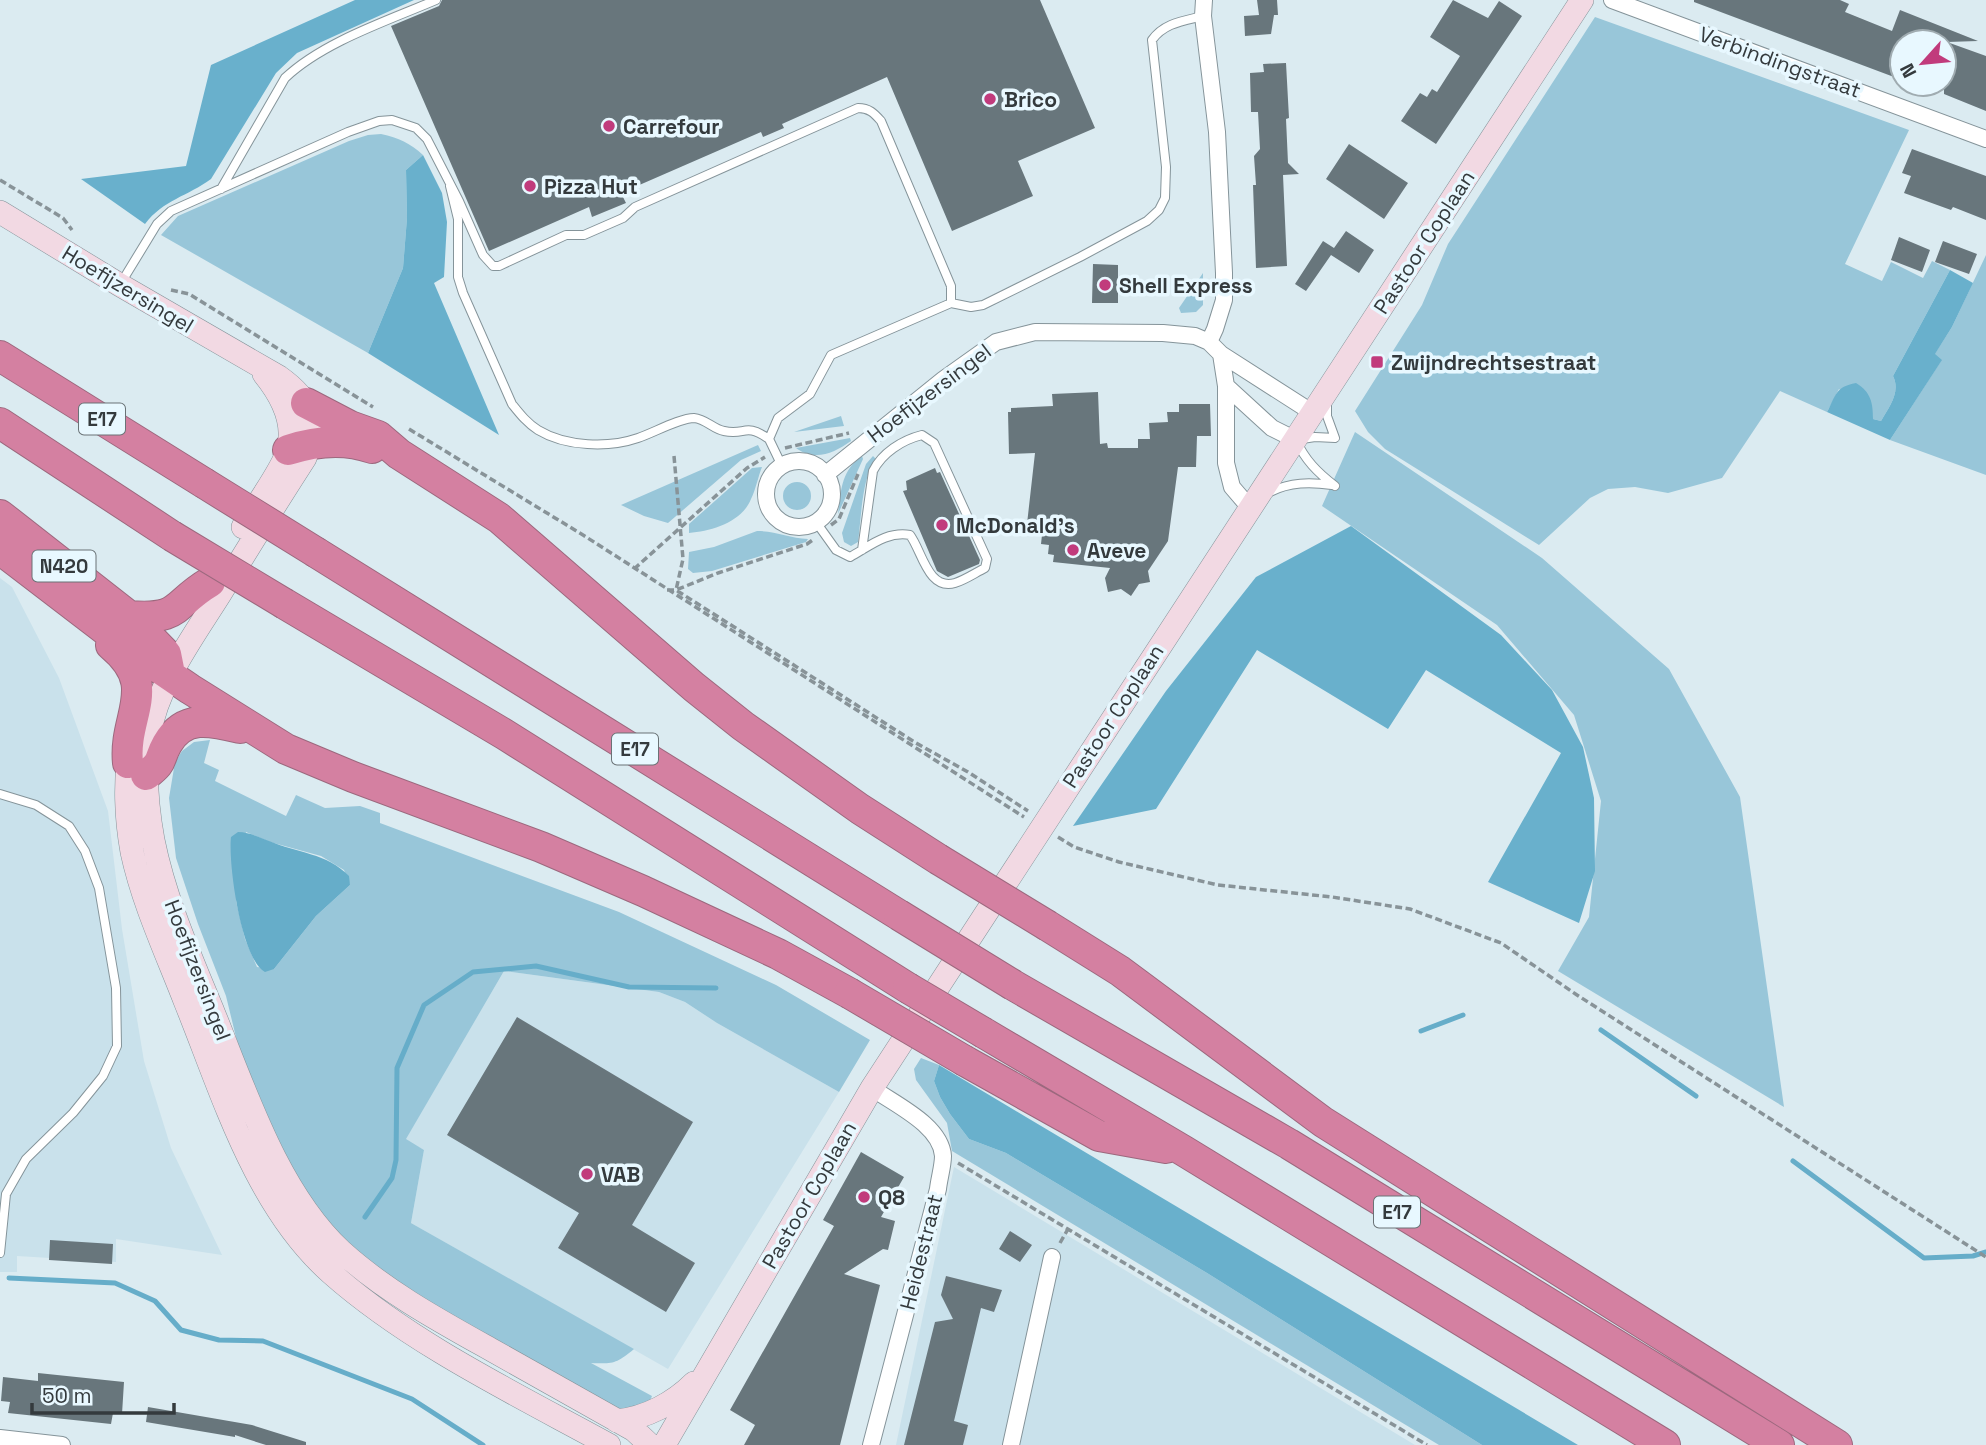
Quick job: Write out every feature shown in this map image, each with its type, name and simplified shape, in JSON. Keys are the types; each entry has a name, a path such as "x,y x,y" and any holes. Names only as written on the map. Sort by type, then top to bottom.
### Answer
{"highway":[{"name":"E17","path":"0,356 1013,985 1289,1144 1779,1445"},
{"path":"306,403 350,426 378,436 399,454 499,518 675,671 743,726 860,809 1121,971 1323,1122 1837,1445"},
{"path":"0,423 172,536 504,734 867,963 1184,1151 1665,1445"},
{"path":"300,447 354,442 399,454"},
{"name":"N420","path":"0,515 129,617 166,666"},
{"name":"N420","path":"0,549 124,644 166,666"},
{"path":"129,617 155,618 170,614 195,591 210,582"},
{"path":"84,613 105,640 128,662 135,675 137,705 126,748 137,769 161,763 166,746 177,731 193,721 207,720 260,733"},
{"path":"166,666 286,749 353,777 541,847 778,954 1099,1136 1184,1151"}],"street":[{"path":"1191,0 1203,8 1217,132 1224,300 1209,342 1221,354 1313,414"},
{"name":"Pastoor Coplaan","path":"664,1445 872,1088 1582,0"},
{"name":"Verbindingstraat","path":"1612,0 1986,139"},
{"name":"Hoefijzersingel","path":"0,212 257,364 297,390 306,403"},
{"name":"Hoefijzersingel","path":"825,475 860,445 996,342 1035,332 1163,333 1195,336 1209,342"},
{"path":"1221,354 1226,386 1226,463 1232,487 1252,504"},
{"name":"Hoefijzersingel","path":"166,666 202,622 305,458 289,430 286,408 278,390 257,364"},
{"path":"1226,386 1272,428 1296,440"},
{"path":"300,447 312,416 306,403"},
{"name":"Hoefijzersingel","path":"300,447 210,582 166,666 159,704 128,804 132,850 144,894 247,1152 268,1195 298,1237 329,1272 408,1330 502,1387 609,1445"},
{"path":"779,459 801,461 819,468 825,475 831,496 820,527 795,527 776,519 770,510 766,490 779,459"},
{"name":"Hoefijzersingel","path":"137,769 163,880 181,931 267,1140 291,1187 315,1221 338,1248 384,1286 430,1316 634,1430 650,1445"},
{"path":"872,1088 897,1103 935,1135 943,1154"},
{"name":"Heidestraat","path":"871,1445 938,1189 943,1154"},
{"path":"1011,1445 1052,1257"},
{"path":"617,1421 643,1416 661,1408 688,1390 706,1371"},
{"path":"0,1438 62,1445"}],"lane":[{"path":"221,189 285,78 300,64 321,51 436,0"},
{"path":"769,439 778,418 810,394 831,355 951,303 971,307 983,305 1147,221 1159,210 1165,198 1166,186 1152,40 1158,31 1203,8"},
{"path":"120,285 164,217 348,132 379,121 392,120 416,128 427,139 482,255 493,266 499,266 566,235 584,234 623,218 635,207 858,108 866,108 881,121 951,286 951,303"},
{"path":"450,186 458,219 458,277 463,293 512,404 523,419 540,431 577,443 624,442 693,418 706,421 726,432 746,429 757,431 769,439 779,459"},
{"path":"1252,504 1280,487 1309,482 1335,486 1302,455 1296,440 1335,438 1327,416 1328,391"},
{"path":"820,527 836,551 850,557 862,550 888,534 910,535 918,545 932,579 943,584 954,584 985,568 987,559 946,466 934,443 922,435 899,444 873,471 862,550"},
{"path":"0,794 36,805 69,826 85,851 99,888 116,988 117,1046 103,1076 73,1113 26,1159 6,1194 0,1252"}],"path":[{"path":"0,180 64,218 75,234"},
{"path":"166,288 189,295 377,409"},
{"path":"400,423 1042,824"},
{"path":"634,569 747,468 779,459 792,444 849,433 860,445 866,455 839,519 820,527 807,544 718,573 676,590 666,590"},
{"path":"674,456 683,559 676,590"},
{"path":"676,590 916,743 968,772 1074,847 1119,862 1218,885 1332,897 1410,909 1501,943 1577,995 1986,1257"},
{"path":"943,1154 1427,1445"}],"shaded area":[{"path":"355,0 414,0 297,53 276,73 211,179 160,209 145,224 81,179 186,166 211,65"},
{"path":"1595,17 1909,130 1845,264 1882,281 1891,262 1923,278 1932,261 1950,270 1893,376 1895,394 1881,421 1873,419 1839,389 1827,412 1780,391 1722,478 1668,493 1635,487 1608,489 1590,498 1539,545 1385,449 1368,432 1355,411 1422,305 1448,244"},
{"path":"381,134 404,141 423,155 406,170 407,218 403,268 368,353 161,235 178,216 349,141"},
{"path":"423,155 442,193 447,222 444,277 434,283 499,435 368,353 403,268 407,218 406,170"},
{"path":"1986,255 1986,475 1890,440 1941,361 1934,355 1952,327"},
{"path":"1950,270 1973,283 1952,327 1935,354 1942,360 1890,440 1827,412 1840,389 1856,383 1870,398 1873,419 1881,421 1895,394 1893,376"},
{"path":"1203,273 1203,305 1196,312 1181,313 1179,308"},
{"path":"841,416 844,426 794,432"},
{"path":"1355,432 1542,558 1669,669 1740,797 1784,1107 1558,971 1589,917 1601,801 1574,715 1497,625 1322,506"},
{"path":"850,438 851,441 845,445 824,454 810,454 796,448"},
{"path":"758,445 761,451 741,460 668,523 621,505"},
{"path":"862,456 863,459 838,514 846,475"},
{"path":"873,456 876,459 865,487 858,542 851,546 844,542 842,533 866,464"},
{"path":"762,467 751,499 741,514 725,524 689,533 689,524 752,468"},
{"path":"797,482 807,486 811,496 807,506 797,510 787,506 783,496 787,486"},
{"path":"1351,526 1501,635 1552,690 1583,747 1594,798 1595,871 1579,923 1488,882 1561,753 1426,670 1388,729 1257,650 1156,809 1073,826 1166,691 1256,577"},
{"path":"757,531 808,539 806,542 712,571 693,573 688,569 689,552 714,547"},
{"path":"0,578 12,587 59,678 108,811 122,929 144,1061 171,1148 222,1255 116,1239 116,1262 17,1256 17,1272 0,1272"},
{"path":"210,740 204,763 219,770 215,781 286,816 296,795 325,808 360,806 380,813 380,823 619,912 776,985 870,1040 839,1092 685,1002 659,992 504,971 406,1139 424,1150 411,1223 634,1349 614,1362 591,1363 652,1396 649,1403 623,1411 607,1405 434,1308 341,1240 311,1203 284,1159 243,1066 226,996 176,858 169,798 175,762 182,751 194,742","holes":["246,832 270,842 321,856 344,870 350,885 316,916 274,969 257,967 245,939 236,901"]},
{"path":"238,832 321,858 349,876 350,885 316,916 274,969 265,972 249,949 238,909 231,837"},
{"path":"504,971 659,992 685,1002 839,1092 668,1369 411,1223 424,1150 405,1140"},
{"path":"921,1058 939,1065 934,1081 940,1097 969,1139 1006,1153 1207,1273 1482,1445 1439,1445 952,1151 947,1123 916,1080 914,1069"},
{"path":"939,1065 1578,1445 1482,1445 1207,1273 1006,1153 969,1139 940,1097 934,1081"},
{"path":"954,1167 1415,1445 896,1445"}],"building":[{"name":"Carrefour","path":"442,0 1040,0 1095,128 1018,161 1033,196 952,231 887,77 782,124 784,128 763,137 761,132 621,193 626,203 592,217 589,207 489,251 391,26 439,6"},
{"path":"1257,0 1277,0 1278,15 1274,15 1271,34 1245,36 1244,16 1259,15"},
{"path":"1453,0 1488,18 1499,1 1522,16 1436,144 1401,121 1420,93 1427,97 1432,89 1437,92 1460,56 1430,37"},
{"path":"1840,0 1849,4 1845,12 1888,29 1888,75 1694,2"},
{"path":"1900,10 1945,28 1893,28"},
{"path":"1958,33 1978,41 1958,42"},
{"path":"1958,46 1986,56 1986,111 1954,98 1958,98"},
{"path":"1286,63 1288,163 1299,174 1283,175 1287,266 1256,268 1253,185 1256,185 1254,156 1260,149 1258,112 1251,112 1250,73 1264,72 1263,64"},
{"path":"1349,144 1408,183 1384,219 1326,179"},
{"path":"1912,149 1986,176 1986,220 1904,193 1911,176 1902,173"},
{"path":"1346,231 1374,250 1359,273 1331,255 1306,291 1295,284 1323,241 1334,248"},
{"path":"1899,237 1930,250 1922,272 1891,260"},
{"path":"1943,241 1977,254 1969,274 1935,262"},
{"path":"1093,264 1118,265 1118,303 1092,303"},
{"path":"1098,392 1100,444 1107,443 1108,448 1138,448 1138,439 1150,439 1149,423 1168,422 1167,412 1179,412 1179,404 1210,404 1211,436 1197,436 1196,467 1178,467 1168,541 1148,571 1150,582 1139,584 1131,596 1121,589 1108,592 1105,578 1110,568 1053,562 1054,555 1048,554 1049,545 1041,544 1043,526 1027,524 1035,453 1009,454 1008,412 1011,412 1011,408 1053,406 1052,394"},
{"name":"McDonald's","path":"935,468 937,473 940,472 980,560 979,564 948,577 937,571 903,491 907,490 906,481"},
{"name":"VAB","path":"517,1017 693,1122 632,1225 695,1263 666,1312 558,1248 579,1213 447,1135"},
{"path":"861,1152 904,1177 881,1217 895,1221 888,1250 883,1249 844,1274 880,1285 840,1445 744,1445 755,1425 730,1410 834,1226 823,1220"},
{"path":"1010,1231 1032,1245 1020,1262 999,1249"},
{"path":"50,1240 113,1244 112,1264 49,1260"},
{"path":"946,1276 1002,1290 994,1312 981,1308 954,1421 968,1425 963,1445 904,1445 935,1322 953,1319 941,1295"},
{"path":"38,1373 124,1382 122,1414 113,1413 111,1424 8,1413 10,1402 1,1401 3,1377 38,1381"},
{"path":"148,1407 252,1425 306,1442 306,1445 266,1445 235,1435 146,1422"}],"waterway":[{"path":"365,1217 392,1178 396,1160 397,1068 424,1005 473,972 536,966 629,987 716,988"},
{"path":"1421,1031 1463,1015"},
{"path":"1601,1030 1696,1096"},
{"path":"1793,1161 1924,1258 1973,1256 1986,1252"},
{"path":"9,1278 115,1283 155,1301 181,1330 219,1340 263,1341 412,1399 483,1445"}],"place":[{"name":"Brico","path":"990,99"},
{"name":"Carrefour","path":"609,126"},
{"name":"Pizza Hut","path":"530,186"},
{"name":"Shell Express","path":"1105,285"},
{"name":"Zwijndrechtsestraat","path":"1377,362"},
{"name":"McDonald's","path":"942,525"},
{"name":"Aveve","path":"1073,550"},
{"name":"VAB","path":"587,1174"},
{"name":"Q8","path":"864,1197"}]}
